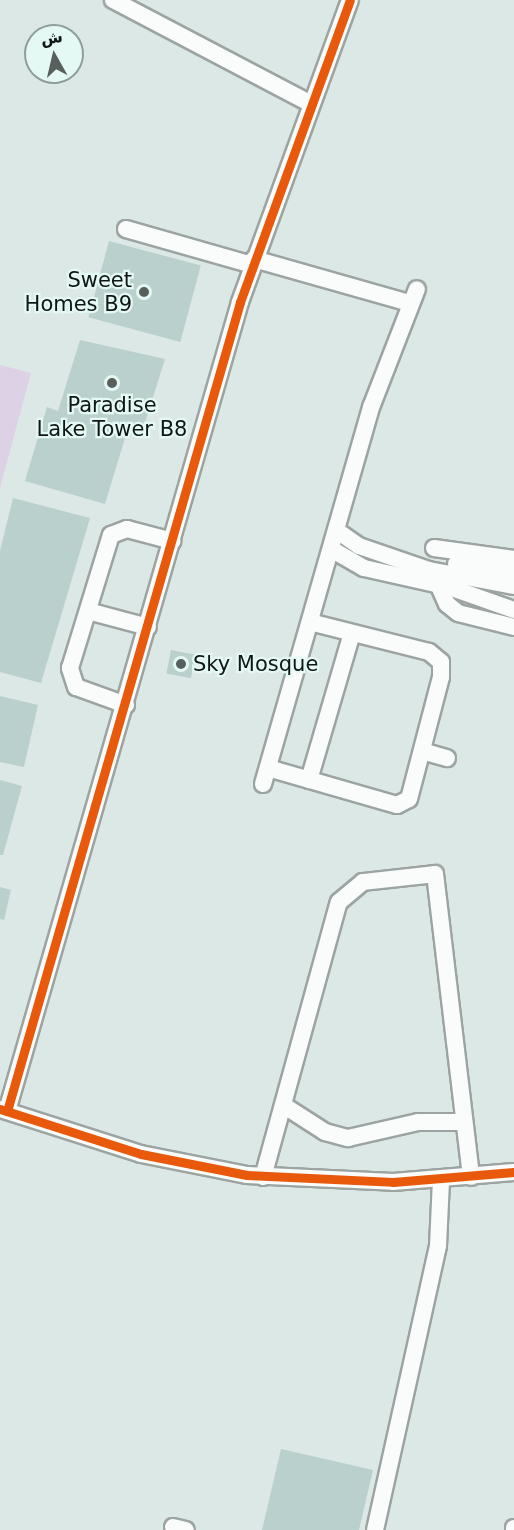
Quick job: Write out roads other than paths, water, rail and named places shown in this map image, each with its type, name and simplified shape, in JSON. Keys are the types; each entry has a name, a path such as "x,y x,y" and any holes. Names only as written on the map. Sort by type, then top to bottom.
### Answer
{"street":[{"path":"113,0 309,103"},
{"path":"350,0 309,103 253,262 126,705 4,1110 141,1154 263,1177 441,1180 514,1173"},
{"path":"126,230 253,262 413,296 372,405 263,784"},
{"path":"126,705 79,689 70,680 88,610 115,531 127,529 172,541"},
{"path":"336,530 360,546 514,610"},
{"path":"434,548 514,559"},
{"path":"331,549 364,568 429,575 444,563 514,586"},
{"path":"475,573 514,573"},
{"path":"429,575 447,604 458,612 514,627"},
{"path":"88,610 148,627"},
{"path":"268,768 401,805 409,799 441,662 429,652 310,622"},
{"path":"309,780 352,633"},
{"path":"422,751 447,758"},
{"path":"263,1177 342,897 363,882 435,874 471,1177"},
{"path":"283,1105 325,1132 348,1138 418,1122 465,1122"},
{"path":"375,1530 438,1246 441,1180"}],"place":[{"name":"Sweet Homes B9","path":"144,292"},
{"name":"Paradise Lake Tower B8","path":"112,383"},
{"name":"Sky Mosque","path":"181,664"}]}
